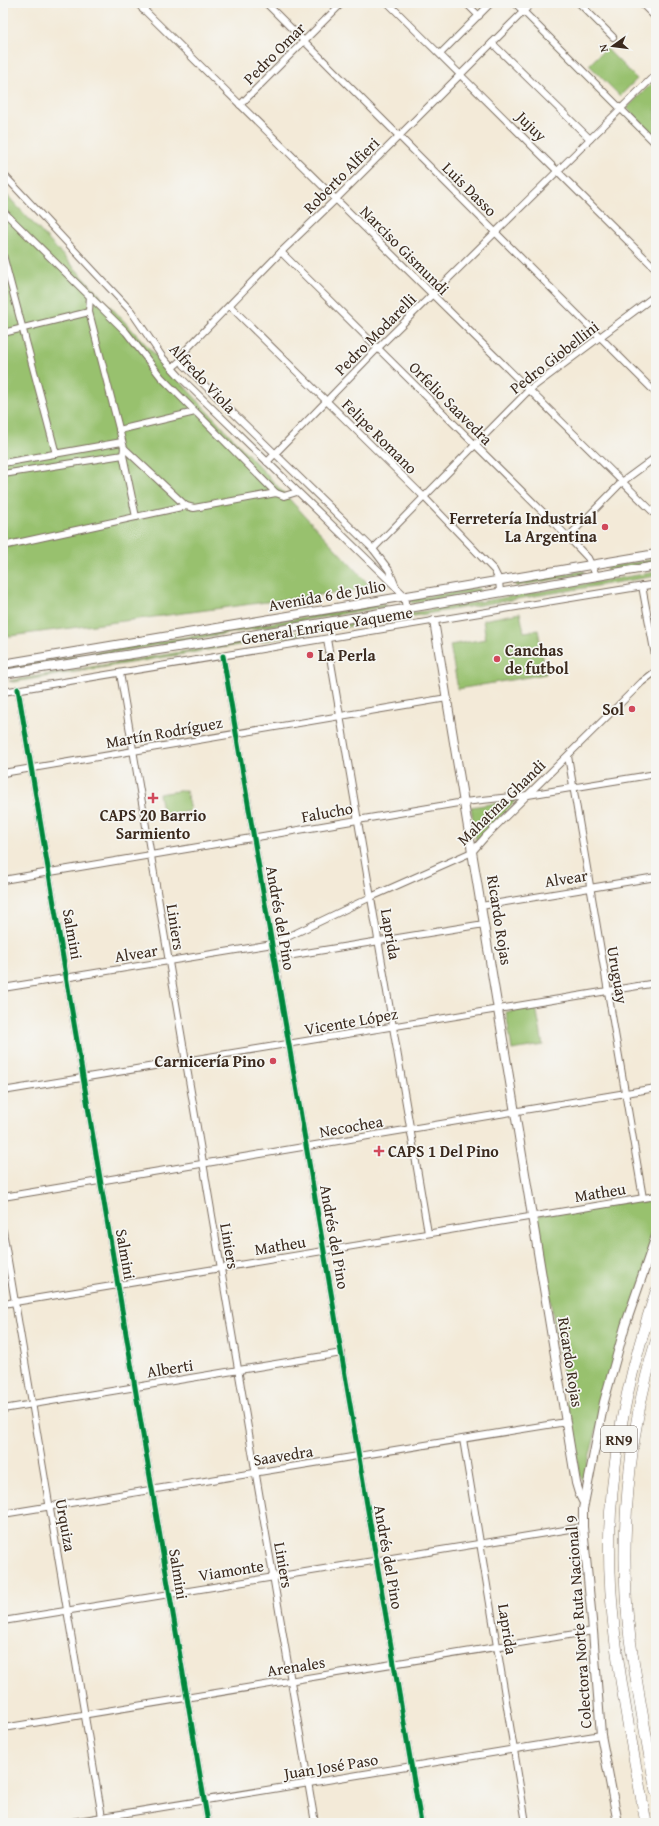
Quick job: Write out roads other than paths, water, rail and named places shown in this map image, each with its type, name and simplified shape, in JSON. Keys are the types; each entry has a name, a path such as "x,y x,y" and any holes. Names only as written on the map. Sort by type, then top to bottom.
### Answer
{"highway":[{"name":"RN9","path":"646,1823 622,1683 611,1589 611,1493 620,1430 630,1385 647,1318 656,1292"},
{"name":"RN9","path":"656,1342 639,1412 628,1483 625,1530 625,1576 630,1638 656,1790"},
{"path":"632,1747 639,1823"}],"street":[{"name":"Narciso Gismundi","path":"137,3 656,516"},
{"path":"143,10 150,3"},
{"name":"Luis Dasso","path":"266,3 656,393"},
{"name":"Pedro Omar","path":"240,105 342,3"},
{"name":"Jujuy","path":"388,3 656,269"},
{"path":"466,3 478,16"},
{"path":"440,54 491,3"},
{"path":"514,3 656,144"},
{"name":"Roberto Alfieri","path":"172,368 181,360 182,354 281,252 336,200 532,3"},
{"path":"579,3 613,37"},
{"path":"641,3 656,18"},
{"path":"492,43 590,139"},
{"name":"Pedro Modarelli","path":"267,462 378,348 656,74"},
{"name":"Alfredo Viola","path":"3,174 131,310 163,358 172,368 404,596"},
{"path":"3,211 126,332 161,377 276,493 284,496 297,492"},
{"name":"Orfelio Saavedra","path":"281,252 568,537 588,558 597,577"},
{"path":"3,255 56,454"},
{"path":"90,295 89,312 119,430 136,517"},
{"name":"Pedro Giobellini","path":"373,549 529,390 656,295"},
{"name":"Felipe Romano","path":"230,306 424,497 494,570 499,580 500,592"},
{"path":"3,333 89,312"},
{"name":"Alfredo Viola","path":"181,360 184,365 373,549 389,570 397,589"},
{"path":"119,430 196,412"},
{"path":"3,474 123,448"},
{"path":"3,463 56,454 123,448 186,506"},
{"path":"568,537 622,482 656,457"},
{"path":"3,546 186,506 194,508 276,493"},
{"name":"Avenida 6 de Julio","path":"3,664 656,554"},
{"name":"Avenida 6 de Julio","path":"3,674 597,577 656,566"},
{"name":"General Enrique Yaqueme","path":"3,692 656,584"},
{"path":"642,586 656,661"},
{"path":"404,596 406,608"},
{"name":"Ricardo Rojas","path":"435,621 465,802"},
{"name":"Ricardo Rojas","path":"435,621 576,1483 584,1503"},
{"name":"Laprida","path":"327,639 428,1234"},
{"name":"Andrés del Pino","path":"223,656 421,1823"},
{"name":"Mahatma Ghandi","path":"273,944 371,897 473,851 642,682 656,671"},
{"name":"Liniers","path":"120,673 315,1823"},
{"name":"Salmini","path":"18,689 208,1823"},
{"name":"Martín Rodríguez","path":"3,772 447,698"},
{"name":"Uruguay","path":"568,756 643,1198"},
{"name":"Falucho","path":"3,880 465,802 528,795 656,774"},
{"name":"Alvear","path":"482,906 656,877"},
{"name":"Ricardo Rojas","path":"482,906 499,1010"},
{"path":"275,958 484,924"},
{"name":"Alvear","path":"3,988 273,944"},
{"name":"Vicente López","path":"3,1091 393,1028 656,983"},
{"name":"Necochea","path":"3,1197 656,1088"},
{"name":"Matheu","path":"3,1304 428,1234 534,1219 656,1196"},
{"name":"Urquiza","path":"3,1231 102,1820"},
{"name":"Colectora Norte Ruta Nacional 9","path":"618,1823 601,1735 593,1631 582,1527 584,1503 604,1402 625,1326 656,1236"},
{"name":"Alberti","path":"3,1409 342,1353"},
{"name":"Saavedra","path":"3,1514 566,1422"},
{"name":"Laprida","path":"463,1439 526,1823"},
{"name":"Viamonte","path":"3,1621 480,1542 582,1527"},
{"name":"Arenales","path":"3,1728 593,1631"},
{"name":"Juan José Paso","path":"66,1823 102,1820 204,1800 601,1735"}],"place":[{"name":"Ferretería Industrial La Argentina","path":"605,527"},
{"name":"La Perla","path":"310,655"},
{"name":"Canchas de futbol","path":"497,659"},
{"name":"Sol","path":"632,709"},
{"name":"CAPS 20 Barrio Sarmiento","path":"153,798"},
{"name":"Carnicería Pino","path":"273,1061"},
{"name":"CAPS 1 Del Pino","path":"379,1151"}]}
